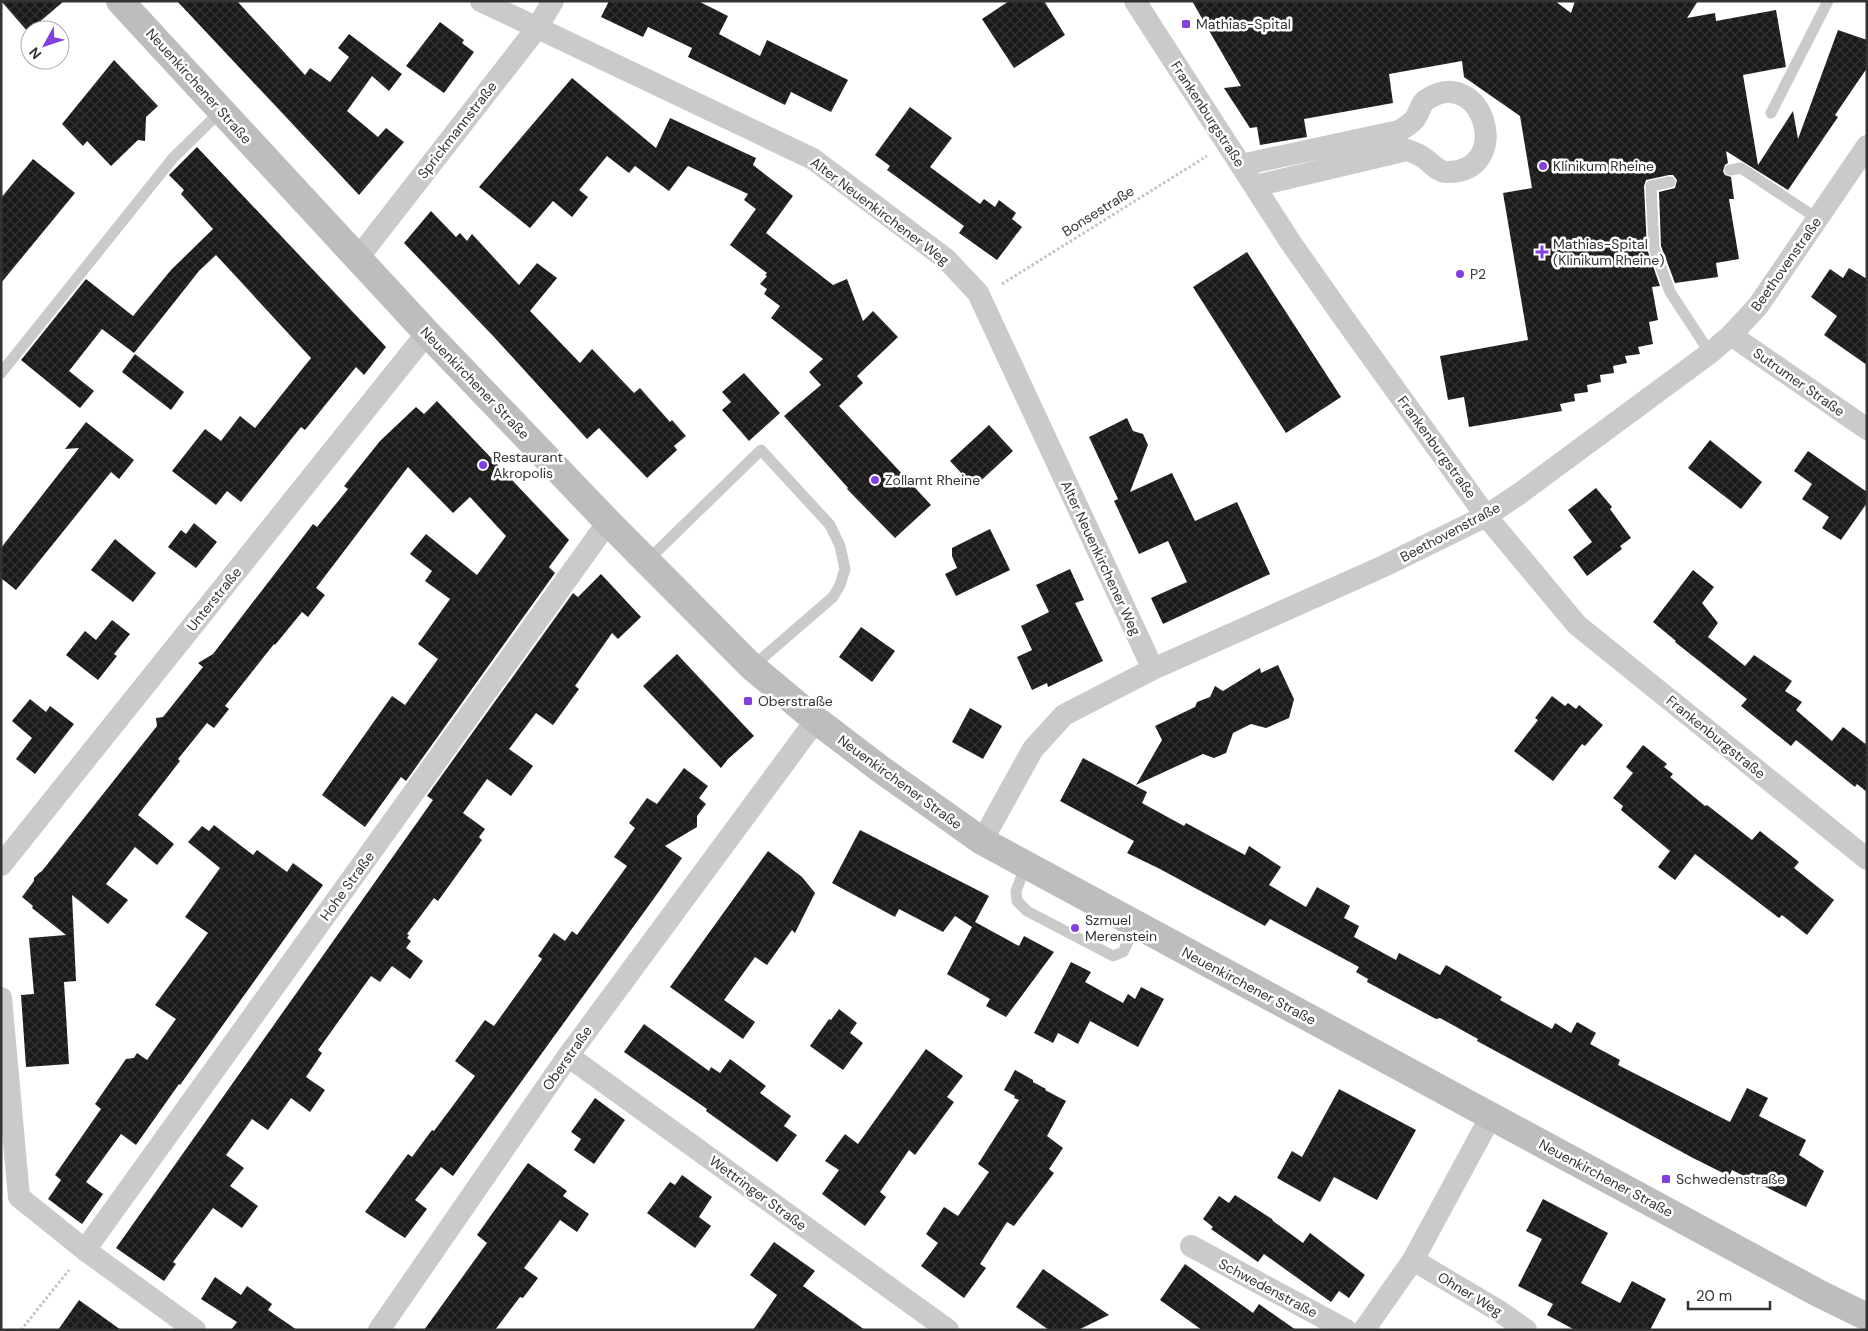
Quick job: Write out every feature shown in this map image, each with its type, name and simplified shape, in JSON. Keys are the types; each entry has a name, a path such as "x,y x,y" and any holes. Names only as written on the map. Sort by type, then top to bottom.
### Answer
{"street":[{"name":"Neuenkirchener Straße","path":"120,1 427,333 608,522 752,667 816,720 920,798 982,841 1820,1294 1867,1317"},
{"name":"Alter Neuenkirchener Weg","path":"481,1 813,159 946,259 978,293 1153,669"},
{"name":"Sprickmannstraße","path":"358,258 537,28 554,1"},
{"name":"Frankenburgstraße","path":"1135,1 1291,243 1343,317 1486,516 1577,625 1867,859"},
{"path":"1241,165 1399,132 1415,119 1427,98 1440,93 1456,92 1469,99 1479,108 1486,130 1486,143 1482,155 1472,164 1459,170 1444,172 1434,168 1424,157 1407,150 1255,186"},
{"name":"Beethovenstraße","path":"982,841 1033,749 1064,715 1153,669 1384,566 1486,516 1519,494 1710,353 1731,335 1758,306 1867,146"},
{"name":"Unterstraße","path":"1,865 427,333"},
{"name":"Sutrumer Straße","path":"1731,335 1867,429"},
{"name":"Hohe Straße","path":"85,1250 608,522"},
{"name":"Oberstraße","path":"379,1330 568,1056 816,720"},
{"path":"1,998 18,1196 85,1250 195,1330"},
{"name":"Wettringer Straße","path":"568,1056 948,1330"},
{"path":"1364,1330 1413,1260 1490,1116"},
{"name":"Schwedenstraße","path":"1190,1246 1346,1330"},
{"name":"Ohner Weg","path":"1413,1260 1499,1311 1526,1330"}],"lane":[{"path":"1771,113 1828,1"},
{"path":"1,373 173,158 221,111"},
{"path":"1730,170 1741,168 1818,218"},
{"path":"1670,182 1651,186 1654,248 1670,292 1710,353"},
{"path":"646,561 761,450 830,525 840,546 845,569 840,585 832,597 752,667"},
{"path":"1026,865 1016,892 1017,901 1027,911 1113,956 1123,952 1136,925"}],"path":[{"name":"Bonsestraße","path":"978,293 1002,284 1227,143"},
{"path":"21,1330 85,1250"}],"building":[{"path":"1,1 64,1 42,20 20,20 20,23"},
{"path":"177,1 237,1 305,75 310,68 330,82 349,57 338,48 349,34 402,74 389,91 372,76 347,111 378,137 386,128 404,142 359,195"},
{"path":"609,1 698,1 728,16 719,34 760,56 767,40 848,80 831,112 791,92 785,105 688,57 692,48 648,27 643,37 601,17"},
{"path":"1009,1 1044,1 1065,35 1014,68 982,19"},
{"path":"1192,1 1555,1 1571,13 1575,1 1698,1 1687,18 1715,13 1716,21 1776,10 1786,67 1743,75 1758,165 1793,111 1798,139 1838,30 1867,40 1867,68 1835,115 1838,117 1788,190 1726,151 1728,163 1723,171 1725,175 1731,177 1734,199 1729,199 1739,259 1716,263 1718,277 1675,283 1661,246 1659,192 1675,188 1677,180 1673,175 1669,175 1646,180 1644,186 1647,249 1660,286 1652,287 1658,320 1649,322 1653,344 1638,347 1640,354 1625,356 1627,363 1613,366 1614,373 1600,375 1601,382 1587,385 1588,392 1574,394 1575,401 1560,404 1562,411 1469,427 1464,397 1448,400 1440,356 1528,340 1503,193 1532,188 1520,116 1464,77 1462,61 1389,74 1393,103 1304,119 1307,137 1260,145 1257,127 1250,128 1224,88 1241,86"},
{"path":"440,22 464,40 462,43 474,52 444,93 406,66"},
{"path":"114,60 158,106 146,117 145,141 138,140 111,166 87,141 83,146 62,124"},
{"path":"572,78 656,148 670,118 756,158 753,165 793,196 766,233 833,285 847,279 863,321 873,311 898,337 857,376 863,383 839,406 931,505 895,538 847,489 784,416 821,385 809,372 823,359 771,318 780,306 764,294 767,289 760,284 767,276 765,275 767,273 730,245 756,209 744,200 748,194 688,166 669,191 635,166 629,173 607,156 579,190 588,197 572,217 553,201 530,228 479,187"},
{"path":"910,107 952,138 930,167 980,204 984,199 995,207 999,200 1016,213 1012,219 1022,227 997,260 959,233 964,226 887,170 890,166 875,155"},
{"path":"197,147 386,347 364,375 356,367 305,430 301,427 241,502 227,491 216,505 172,471 205,429 221,441 240,416 255,428 311,358 216,255 199,271 134,353 102,329 69,371 94,391 80,408 21,360 86,279 133,316 171,270 213,229 181,194 184,190 169,175"},
{"path":"33,159 75,193 1,283 1,198"},
{"path":"431,211 456,237 460,233 467,241 472,234 519,285 537,263 557,278 530,311 580,363 592,349 634,393 640,388 670,422 672,420 686,436 674,446 677,450 647,478 599,428 587,439 494,337 404,243"},
{"path":"1247,252 1341,397 1286,433 1193,287"},
{"path":"1849,268 1867,279 1867,365 1824,335 1837,316 1811,297 1830,269 1843,278"},
{"path":"135,354 184,392 171,410 122,372"},
{"path":"744,373 780,413 749,441 722,410 731,402 722,392"},
{"path":"437,401 569,540 549,567 555,573 406,781 401,777 365,827 322,795 392,696 405,705 438,659 418,644 450,599 425,581 432,571 410,554 426,534 477,575 506,536 470,497 453,513 408,467 316,588 325,595 308,617 302,612 274,644 225,706 229,709 214,728 207,723 178,759 180,761 138,815 174,844 157,865 135,847 106,884 128,900 108,924 72,895 76,981 64,982 69,1064 26,1067 21,995 34,994 29,938 66,935 32,908 33,906 22,897 34,881 34,878 42,871 157,726 156,718 163,717 203,667 198,663 213,654 313,524 317,527 348,489 344,486 380,441 416,407 424,414"},
{"path":"1127,418 1133,431 1143,434 1148,445 1130,492 1172,473 1195,521 1237,502 1270,574 1163,624 1151,598 1187,582 1168,541 1139,554 1114,501 1118,499 1089,437"},
{"path":"86,422 134,460 119,479 111,472 16,590 1,578 1,548 79,448 65,449"},
{"path":"989,425 1013,451 974,487 950,461"},
{"path":"1710,440 1762,482 1741,509 1688,468"},
{"path":"1808,451 1867,492 1867,503 1841,540 1822,528 1829,517 1802,499 1812,484 1794,471"},
{"path":"1596,488 1612,507 1610,509 1631,538 1620,546 1622,549 1587,576 1573,557 1592,542 1568,510"},
{"path":"194,523 217,542 196,568 168,547 181,530 186,534"},
{"path":"990,529 1010,570 956,596 945,574 957,568 952,556 952,548"},
{"path":"115,539 156,573 133,602 91,570"},
{"path":"1070,569 1084,600 1075,603 1103,661 1048,687 1047,683 1032,690 1017,657 1032,650 1021,626 1049,612 1036,585"},
{"path":"1693,570 1714,587 1702,603 1718,623 1708,637 1745,666 1754,655 1792,681 1785,691 1802,702 1796,710 1832,741 1843,727 1867,745 1867,792 1857,784 1855,787 1796,740 1791,746 1741,706 1747,699 1675,642 1653,622"},
{"path":"601,574 641,617 618,639 612,633 575,686 579,689 553,725 536,713 509,749 533,766 511,796 487,779 463,813 485,829 479,837 482,840 438,901 434,898 407,934 409,935 407,938 411,941 406,948 423,961 410,979 392,966 380,982 371,976 318,1050 322,1053 306,1077 325,1090 310,1112 291,1098 268,1130 252,1119 226,1155 244,1168 230,1186 258,1206 242,1228 213,1208 173,1262 176,1264 164,1281 116,1248 433,800 427,796 573,593 578,597"},
{"path":"112,620 130,634 114,654 117,656 98,680 66,655 85,631 96,640"},
{"path":"861,627 895,651 872,682 839,657"},
{"path":"677,654 754,736 728,759 721,768 643,686"},
{"path":"1278,665 1294,699 1289,718 1266,728 1251,724 1233,733 1226,753 1214,758 1203,754 1136,785 1162,740 1155,726 1195,707 1197,702 1210,697 1215,686 1223,691 1260,668 1261,673"},
{"path":"1552,696 1565,706 1568,703 1576,709 1579,705 1603,725 1585,746 1582,744 1553,781 1514,751 1538,720 1535,718"},
{"path":"30,699 46,712 50,706 74,724 35,774 16,759 32,738 12,721"},
{"path":"970,708 1002,726 983,759 952,742"},
{"path":"1643,745 1667,764 1664,767 1673,774 1670,777 1705,806 1707,805 1752,840 1760,831 1799,862 1794,868 1834,900 1807,935 1782,915 1779,918 1695,854 1675,880 1658,867 1670,851 1621,810 1623,806 1613,798 1633,773 1626,767"},
{"path":"1083,758 1147,792 1142,803 1184,826 1186,823 1245,855 1249,846 1281,867 1269,885 1306,907 1317,887 1350,906 1344,918 1359,926 1354,937 1396,960 1399,953 1440,975 1446,965 1502,997 1500,1000 1552,1029 1555,1023 1571,1033 1577,1022 1596,1033 1590,1044 1620,1060 1618,1065 1730,1122 1747,1088 1768,1098 1759,1116 1806,1140 1799,1155 1824,1171 1806,1207 1732,1170 1729,1176 1693,1158 1477,1041 1478,1039 1440,1018 1436,1019 1367,982 1368,979 1356,972 1359,967 1270,919 1265,926 1127,853 1134,841 1060,801"},
{"path":"684,768 708,786 699,798 706,804 697,816 697,827 665,846 682,858 660,890 453,1176 441,1167 415,1200 427,1209 405,1238 365,1212 408,1154 412,1157 475,1076 455,1061 485,1020 494,1026 542,959 538,956 554,933 565,941 572,931 577,935 627,866 614,857 635,828 629,823 647,798 657,804"},
{"path":"214,825 253,855 257,850 287,872 293,863 323,885 136,1145 121,1134 86,1182 103,1194 82,1224 48,1199 61,1180 55,1175 101,1109 95,1104 126,1059 134,1058 137,1053 147,1060 176,1019 155,1005 208,933 185,917 220,868 188,842 202,826 209,831"},
{"path":"860,830 989,896 975,922 1019,946 1024,936 1054,952 1006,1017 986,1006 990,999 947,974 972,927 955,916 943,932 899,909 895,917 832,883"},
{"path":"768,851 802,877 815,893 795,933 792,930 767,965 755,957 724,1000 755,1022 743,1039 670,987"},
{"path":"1071,962 1091,972 1085,982 1123,1003 1128,994 1135,999 1141,987 1164,999 1138,1047 1090,1021 1078,1044 1058,1033 1053,1043 1034,1033"},
{"path":"839,1009 857,1023 850,1033 863,1043 843,1070 810,1046 829,1019 831,1020"},
{"path":"644,1024 709,1071 711,1067 720,1073 730,1059 766,1086 760,1093 791,1116 784,1126 797,1135 777,1162 706,1111 707,1109 624,1052"},
{"path":"926,1049 963,1076 947,1097 954,1102 915,1155 909,1150 880,1192 886,1197 865,1226 822,1194 839,1170 825,1161 845,1134 858,1144"},
{"path":"1015,1070 1033,1080 1033,1082 1045,1090 1066,1101 1047,1136 1063,1148 1049,1169 1054,1173 1014,1226 1007,1222 980,1264 986,1268 964,1298 921,1266 938,1243 926,1234 944,1207 958,1216 989,1172 978,1164 1019,1100 1004,1090"},
{"path":"1339,1089 1416,1130 1377,1200 1334,1177 1320,1202 1277,1178 1292,1151 1302,1157"},
{"path":"595,1098 625,1120 594,1164 574,1150 581,1139 571,1132"},
{"path":"528,1163 567,1191 563,1196 589,1214 577,1232 560,1220 524,1268 538,1278 523,1298 520,1297 495,1330 424,1330 487,1243 477,1235"},
{"path":"682,1175 712,1197 699,1217 711,1226 695,1248 647,1213 670,1182 675,1185"},
{"path":"1235,1195 1272,1219 1303,1243 1310,1233 1365,1275 1349,1298 1339,1291 1331,1302 1264,1254 1258,1262 1211,1229 1213,1227 1203,1219 1219,1196 1229,1203"},
{"path":"1543,1199 1608,1233 1581,1283 1620,1303 1632,1281 1666,1299 1650,1330 1575,1330 1547,1315 1553,1304 1518,1286 1542,1239 1526,1231"},
{"path":"774,1242 815,1271 803,1286 865,1330 753,1330 777,1295 750,1275"},
{"path":"1185,1264 1253,1313 1259,1304 1296,1330 1202,1330 1160,1300"},
{"path":"1043,1269 1109,1315 1078,1330 1049,1330 1016,1307"},
{"path":"215,1277 241,1295 247,1286 272,1304 268,1310 297,1330 231,1330 237,1322 201,1299"},
{"path":"79,1300 121,1330 58,1330"}],"place":[{"name":"Mathias-Spital","path":"1186,24"},
{"name":"Klinikum Rheine","path":"1543,166"},
{"name":"Mathias-Spital (Klinikum Rheine)","path":"1542,252"},
{"name":"P2","path":"1460,274"},
{"name":"Restaurant Akropolis","path":"483,465"},
{"name":"Zollamt Rheine","path":"875,480"},
{"name":"Oberstraße","path":"748,701"},
{"name":"Szmuel Merenstein","path":"1075,928"},
{"name":"Schwedenstraße","path":"1666,1179"}]}
